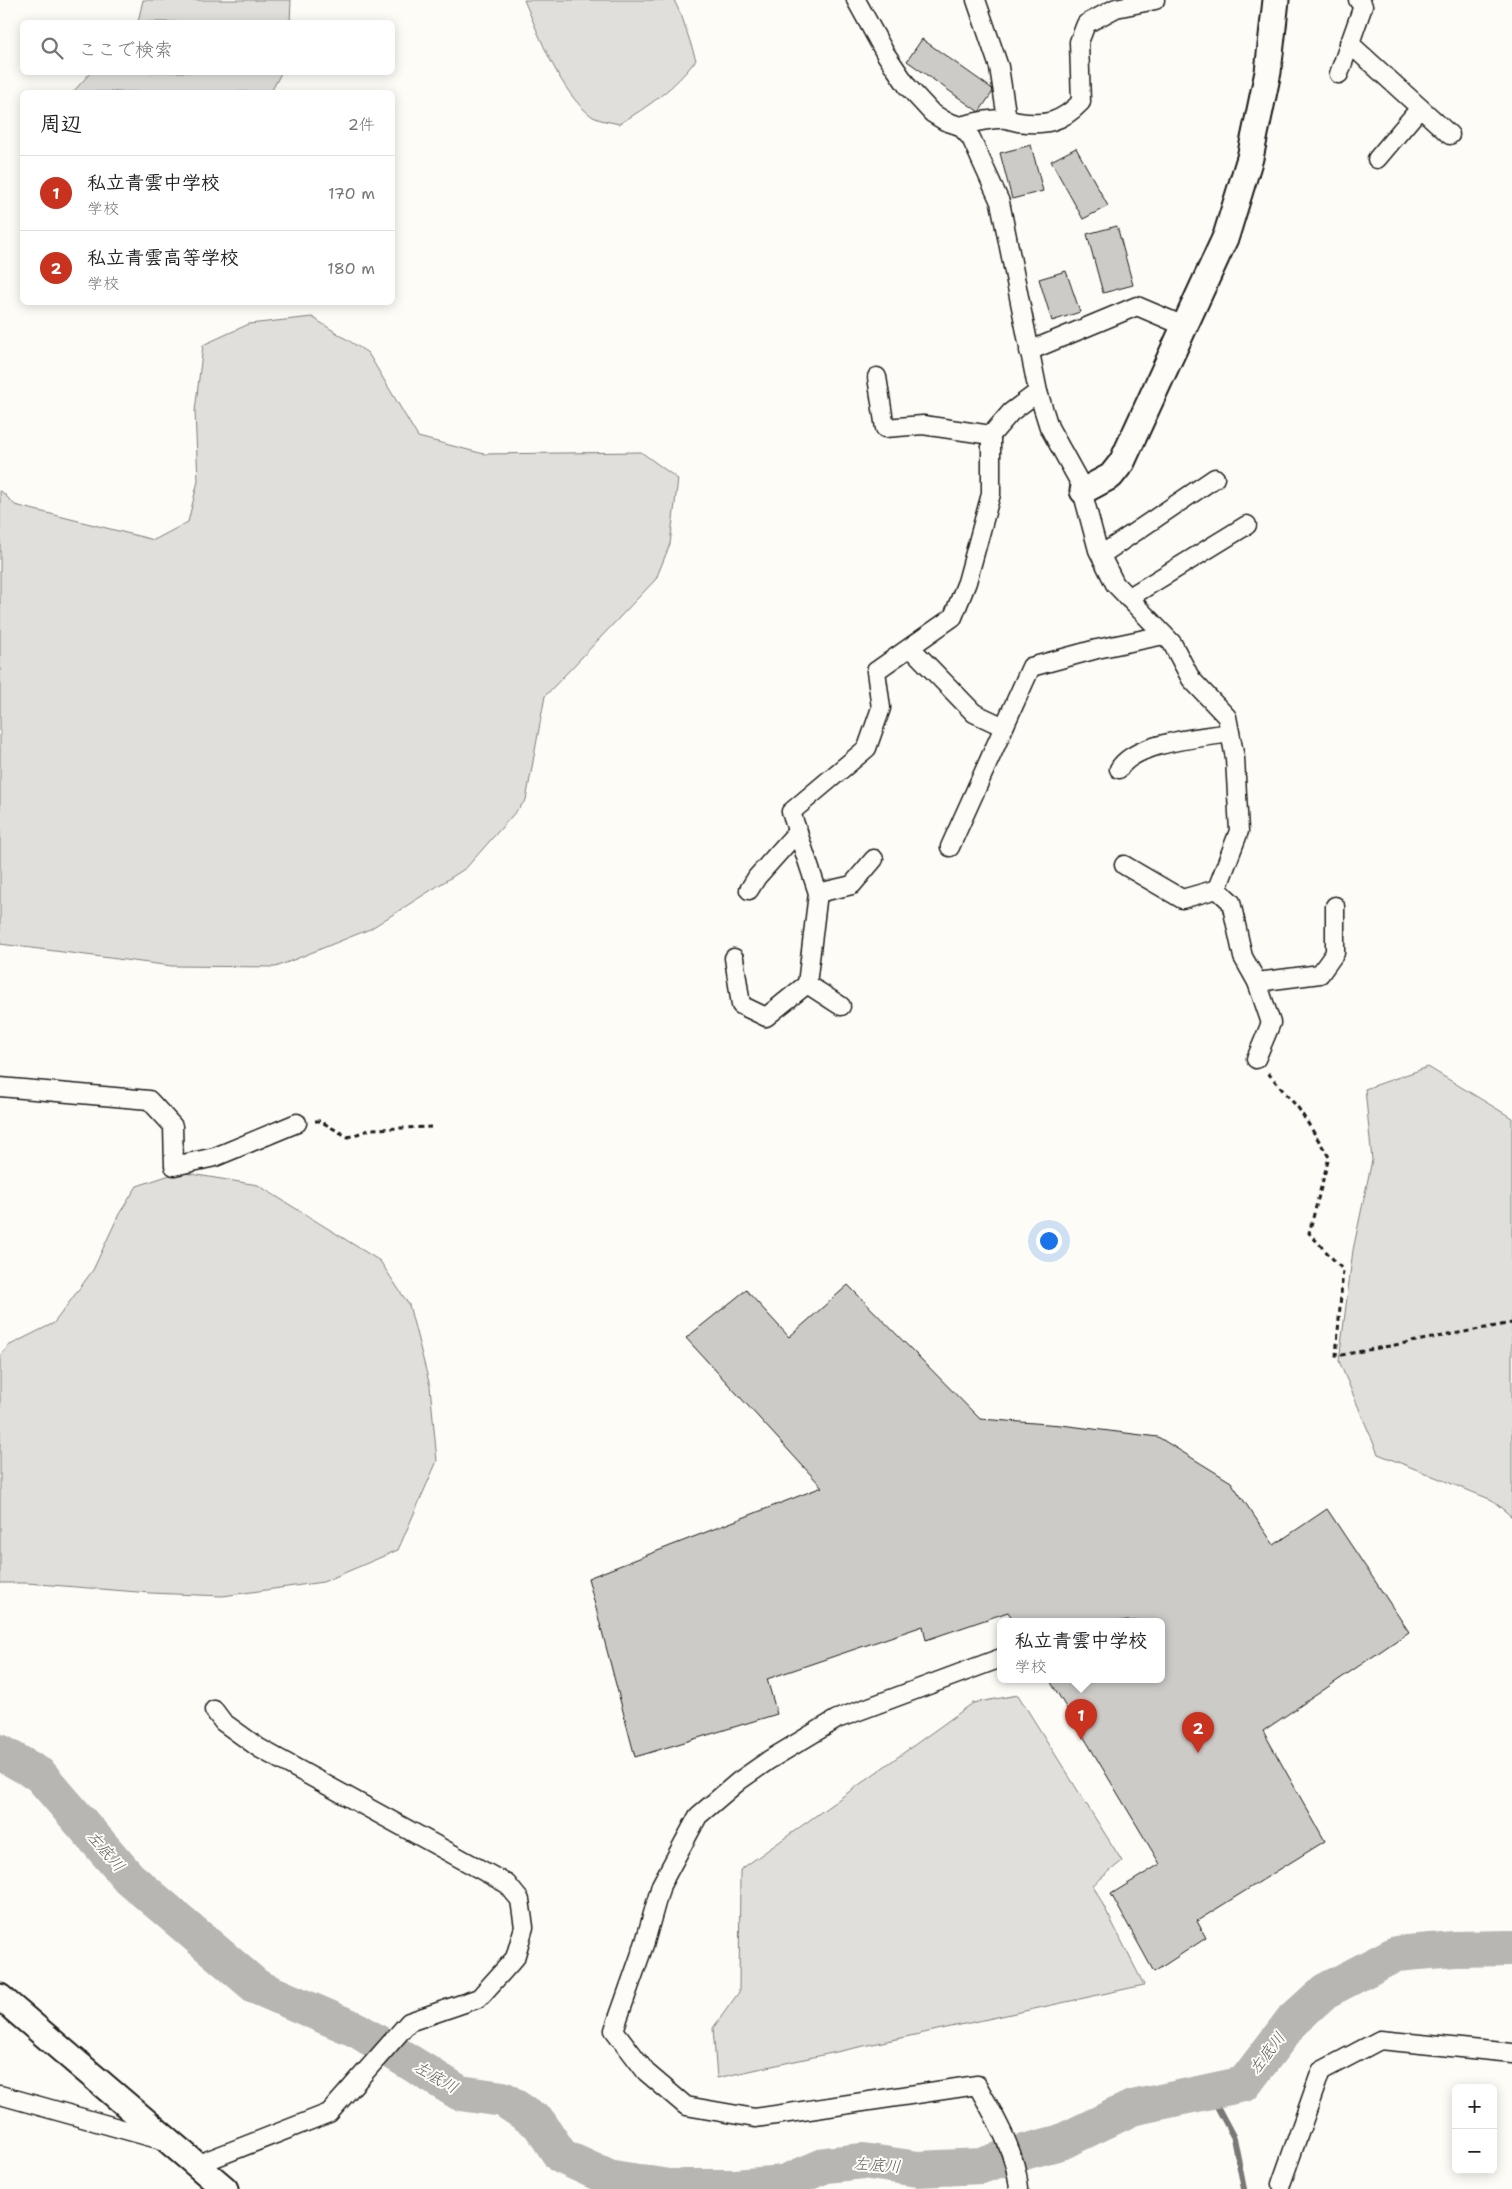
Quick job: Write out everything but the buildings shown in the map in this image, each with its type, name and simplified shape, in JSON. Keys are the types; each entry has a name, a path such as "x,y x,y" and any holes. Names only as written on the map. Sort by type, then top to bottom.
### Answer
{"street":[{"path":"856,0 885,53 908,87 932,112 945,121 960,126 971,138 1000,202 1038,392 1049,427 1080,483 1101,556 1115,584 1172,642 1191,679 1227,716 1235,766 1238,831 1216,889"},
{"path":"976,0 999,67 1007,119"},
{"path":"960,126 980,121 1007,119 1041,124 1054,122 1070,114 1081,102 1079,42 1086,24 1116,8 1155,0"},
{"path":"1082,492 1111,476 1122,462 1226,236 1250,158 1268,72 1276,0"},
{"path":"1339,74 1363,6 1358,0"},
{"path":"1349,43 1450,135"},
{"path":"1376,159 1420,108"},
{"path":"1029,351 1137,306 1184,326"},
{"path":"877,376 885,428 923,425 991,435"},
{"path":"734,958 741,1005 766,1017 807,984 818,893 791,812 867,748 881,708 876,671 954,617 967,582 991,494 991,435 1010,412 1038,392"},
{"path":"1101,556 1215,478"},
{"path":"1128,598 1246,525"},
{"path":"950,847 1031,667 1097,649 1164,635"},
{"path":"911,648 974,713 1004,727"},
{"path":"1119,768 1124,760 1144,749 1230,733"},
{"path":"749,890 757,876 798,832"},
{"path":"818,893 852,884 874,859"},
{"path":"1124,865 1182,900 1216,889"},
{"path":"1216,889 1231,902 1243,957 1257,982 1271,1023 1256,1059"},
{"path":"1257,982 1320,974 1335,953 1335,906"},
{"path":"807,984 841,1006"},
{"path":"0,1087 149,1100 173,1126 174,1166 215,1157 297,1124"},
{"path":"997,1659 837,1718 739,1781 698,1816 662,1885 642,1951 614,2030 646,2072 686,2106 756,2118 977,2085 1002,2130 1019,2183"},
{"path":"196,2165 329,2113 409,2022 479,1998 515,1958 524,1927 520,1900 507,1884 259,1748 223,1722 214,1710"},
{"path":"0,1997 225,2189"},
{"path":"1280,2184 1321,2071 1380,2040 1512,2054"},
{"path":"0,2094 173,2143"}],"path":[{"path":"1256,1059 1299,1110 1329,1157 1309,1232 1344,1270 1336,1356 1512,1322"},
{"path":"297,1124 320,1121 348,1137 372,1129 431,1128"}],"shaded area":[{"path":"143,0 291,0 290,20 138,20"},
{"path":"524,0 674,0 682,17 696,60 670,88 619,124 599,120 581,107 561,80 544,47"},
{"path":"88,75 280,75 272,90 75,90"},
{"path":"312,317 368,353 418,437 484,454 641,452 678,479 670,544 656,579 545,696 526,800 466,868 370,929 276,967 172,966 0,944 0,490 15,505 154,540 188,522 198,481 195,411 203,345 249,324"},
{"path":"1428,1067 1512,1118 1512,1517 1492,1500 1378,1454 1339,1361 1353,1250 1372,1160 1365,1089"},
{"path":"179,1172 258,1185 380,1261 409,1305 430,1386 437,1461 398,1550 323,1582 223,1596 150,1593 27,1583 0,1583 0,1357 8,1346 54,1323 93,1270 119,1214 137,1186"},
{"path":"1018,1695 1122,1861 1093,1885 1144,1985 717,2078 713,2028 739,1992 740,1870 973,1703"}],"waterway":[{"name":"左底川","path":"0,1752 40,1775 129,1878 257,1987 357,2030 460,2093 503,2099 539,2123 561,2156 607,2177 668,2187 735,2187 783,2183 826,2165 863,2161 918,2169 981,2166 1061,2142 1132,2108 1244,2084 1292,2021 1325,1991 1396,1954 1454,1949 1512,1948"},
{"path":"1210,2093 1234,2138 1244,2189"}],"place":[{"name":"私立青雲中学校","path":"1081,1740"},
{"name":"私立青雲高等学校","path":"1198,1753"}]}
